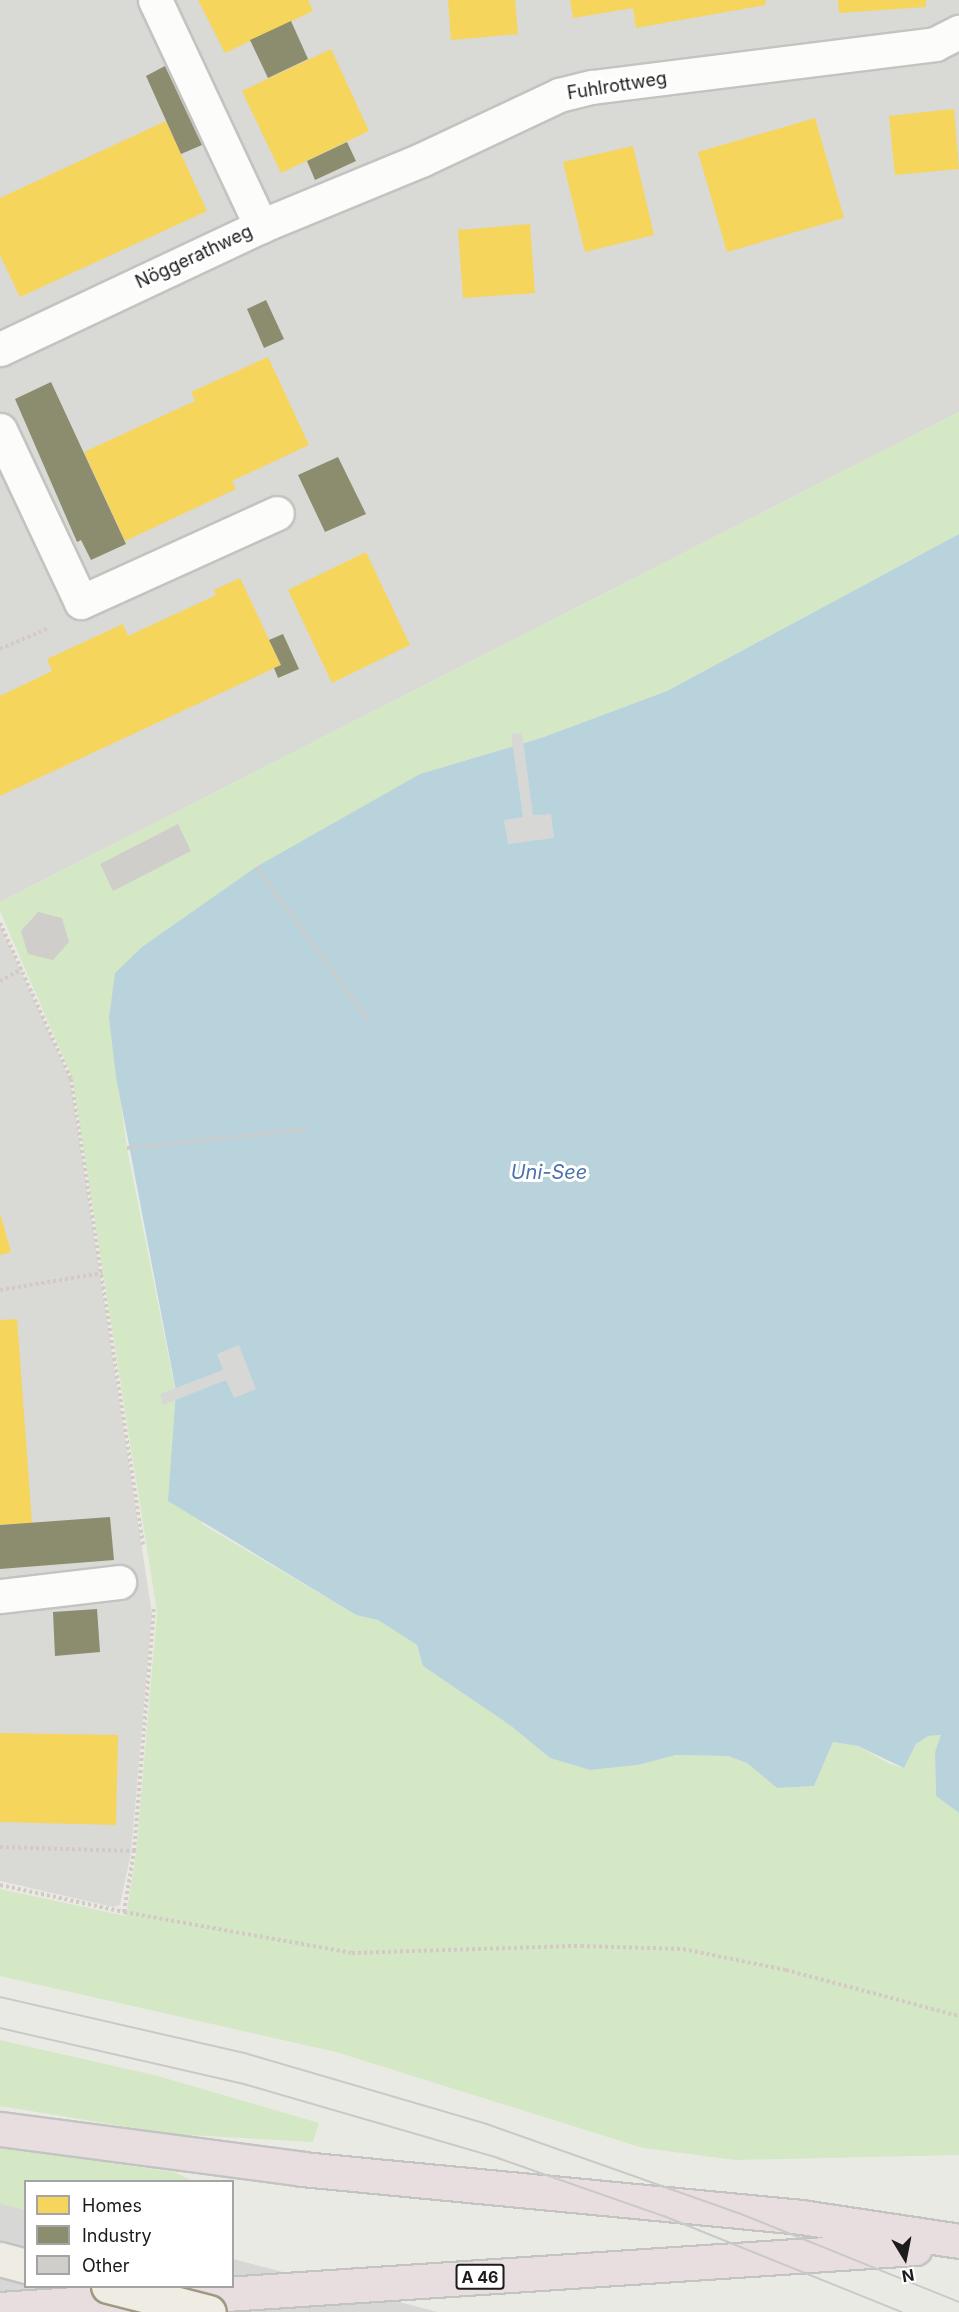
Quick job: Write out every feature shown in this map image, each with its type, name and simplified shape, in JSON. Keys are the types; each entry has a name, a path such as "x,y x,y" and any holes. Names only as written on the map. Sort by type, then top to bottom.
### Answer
{"highway":[{"path":"0,2129 302,2169 801,2217 959,2243"},
{"name":"A 46","path":"0,2309 959,2243"}],"main road":[{"path":"0,2259 24,2265"},
{"path":"116,2288 208,2312"}],"street":[{"name":"Nöggerathweg","path":"0,349 261,226 155,0"},
{"name":"Fuhlrottweg","path":"261,226 421,160 559,94 592,87 935,44 959,32"},
{"path":"0,430 81,602 277,513"},
{"path":"0,1596 119,1582"}],"path":[{"path":"0,649 69,619 81,602"},
{"path":"256,867 369,1021"},
{"path":"0,922 71,1079 103,1273 144,1554"},
{"path":"0,981 22,969"},
{"path":"127,1148 308,1129"},
{"path":"0,1290 103,1273"},
{"path":"124,1912 134,1851 153,1601"},
{"path":"0,1847 134,1851"},
{"path":"0,1885 124,1912 352,1953 581,1946 683,1949 786,1970 959,2016"}],"shaded area":[{"path":"0,0 959,0 959,412 0,902"},
{"path":"0,925 70,1079 152,1614 131,1853 120,1905 113,1907 0,1881"}],"green space":[{"path":"959,412 959,534 667,691 541,738 420,774 109,1018 127,1148 202,1524 356,1615 378,1620 417,1645 423,1666 511,1726 550,1758 590,1770 638,1765 676,1755 728,1756 747,1763 777,1788 814,1786 833,1742 858,1746 890,1764 904,1768 916,1744 928,1736 942,1735 935,1752 936,1796 959,1813 959,2155 735,2160 643,2148 336,2052 0,1976 0,1889 126,1916 136,1853 157,1612 72,1077 0,911 0,902"},
{"path":"0,2040 158,2076 319,2123 313,2142 171,2134 0,2106"},
{"path":"0,2147 174,2172 191,2180 24,2180 24,2217 0,2212"}],"water":[{"name":"Uni-See","path":"959,534 959,1813 936,1796 935,1752 941,1735 928,1736 916,1744 904,1768 858,1746 833,1742 814,1786 777,1788 747,1763 728,1756 676,1755 638,1765 590,1770 550,1758 511,1726 423,1666 417,1645 378,1620 356,1615 168,1501 176,1391 116,1077 109,1018 115,973 142,947 256,867 420,774 541,738 667,691"}],"pier":[{"path":"522,733 533,815 551,814 554,838 508,844 504,820 523,817 511,734"},
{"path":"239,1345 256,1389 234,1398 226,1380 163,1405 160,1394 223,1370 217,1354"},
{"path":"0,2204 24,2210 24,2288 234,2288 234,2259 438,2312 0,2312"}],"building: Homes":[{"path":"198,0 308,0 313,11 225,53"},
{"path":"448,0 515,0 518,34 451,40"},
{"path":"570,0 765,0 766,5 636,28 633,8 573,18"},
{"path":"838,0 926,0 926,7 839,13"},
{"path":"331,49 369,131 281,173 242,91"},
{"path":"954,109 959,169 895,175 889,116"},
{"path":"815,118 844,218 727,252 698,152"},
{"path":"166,121 207,211 20,297 0,255 0,198"},
{"path":"633,146 654,235 585,252 563,162"},
{"path":"530,224 535,293 463,298 458,230"},
{"path":"268,357 309,445 232,481 236,489 125,541 84,452 195,401 191,392"},
{"path":"366,552 410,645 332,683 288,590"},
{"path":"240,578 281,665 0,796 0,696 52,671 47,659 123,624 128,636 216,595 214,590"},
{"path":"0,1213 11,1252 0,1255"},
{"path":"17,1319 32,1523 0,1525 0,1320"},
{"path":"0,1733 118,1735 116,1825 0,1822"}],"building: Industry":[{"path":"291,21 308,59 268,78 250,40"},
{"path":"165,66 202,145 181,154 146,76"},
{"path":"347,142 356,161 315,180 307,161"},
{"path":"266,300 284,339 264,348 247,309"},
{"path":"51,382 126,544 91,560 81,540 77,542 15,399"},
{"path":"338,457 366,514 325,532 298,475"},
{"path":"283,634 299,669 278,678 274,668 281,665 269,640"},
{"path":"110,1517 114,1560 0,1569 0,1525"},
{"path":"97,1609 100,1652 55,1656 53,1612"}],"building: Other":[{"path":"178,824 191,851 113,891 100,864"},
{"path":"38,912 62,918 69,942 53,960 28,954 21,931"}],"tram line":[{"path":"0,1997 248,2054 487,2124 739,2213 959,2302"},
{"path":"0,2028 244,2084 498,2158 664,2216 902,2312"}]}
